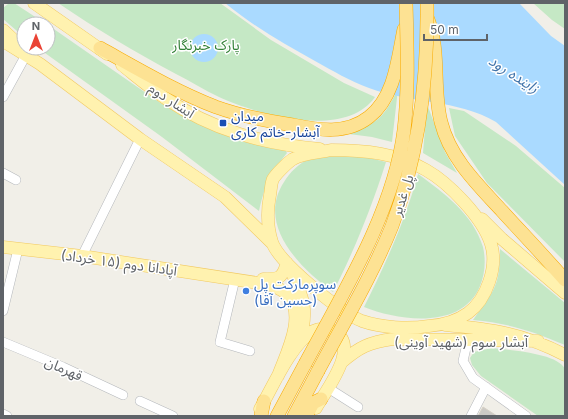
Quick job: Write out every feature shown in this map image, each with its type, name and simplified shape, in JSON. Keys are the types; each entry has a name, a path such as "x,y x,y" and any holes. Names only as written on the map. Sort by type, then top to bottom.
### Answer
{"highway":[{"name":"پل غدیر","path":"277,416 352,276 374,228 396,168 404,131 407,81 405,3"},
{"name":"پل غدیر","path":"294,416 364,284 392,226 410,169 418,132 423,88 427,3"},
{"path":"427,17 435,41 436,92 441,122 457,160 476,183 565,280"},
{"path":"100,48 179,91 217,107 255,118 317,130 332,131 351,127 369,117 382,101 394,79 406,19"},
{"path":"306,416 313,403 321,399"},
{"path":"261,416 264,401"}],"main road":[{"name":"آبشار دوم","path":"34,3 100,48 165,98 193,115 224,130 256,140 285,146 331,150"},
{"path":"3,30 40,64 140,139 225,198 272,243 287,263 329,301 362,321 390,326 415,328 438,325 458,318 469,312 481,298 489,281 493,260 491,243 477,218 458,194"},
{"path":"3,41 16,49"},
{"path":"26,56 40,64"},
{"path":"272,243 267,212 273,179 293,159 331,150 363,150 390,156 427,170 458,194 502,239 565,293"},
{"name":"آپادانا دوم (۱۵ خرداد)","path":"3,247 82,256 235,279"},
{"path":"235,279 277,279 284,274 287,263"},
{"path":"287,263 302,294 305,325 299,344"},
{"path":"235,279 270,285 286,293 292,303 295,315 294,333 278,376"},
{"name":"آبشار سوم (شهید آوینی)","path":"438,325 504,332 538,341 565,356"},
{"path":"256,416 278,376 299,344 313,331 320,329 334,331 344,341 345,348 342,362 312,416"},
{"name":"آبشار سوم (شهید آوینی)","path":"342,362 356,350 373,342 421,338 538,341"}],"street":[{"path":"3,97 26,56"},
{"path":"82,256 140,139"},
{"path":"3,173 16,180"},
{"path":"3,311 18,249"},
{"path":"235,279 220,342 250,351"},
{"path":"477,340 466,348 463,361 473,378 526,416"},
{"name":"قهرمان","path":"3,342 63,367 123,395"},
{"path":"471,416 486,387"},
{"path":"328,388 358,407"},
{"path":"140,401 173,416"},
{"path":"3,414 7,416"}],"green space":[{"path":"14,3 34,16 16,16 16,30 3,19 3,8 8,4"},
{"name":"پارک خبرنگار","path":"58,3 220,3 271,40 344,83 375,97 361,110 344,118 323,121 301,120 256,111 219,97 202,88 116,40"},
{"path":"533,3 565,3 565,29 552,20"},
{"path":"56,31 159,102 188,119 225,135 285,150 287,153 268,180 259,211 162,137 49,56 56,56"},
{"path":"398,89 392,142 372,137 349,134 367,126 379,118 389,106"},
{"path":"427,104 445,152 457,173 423,153"},
{"path":"449,108 464,111 516,146 565,188 565,262 487,183 455,136"},
{"path":"341,154 365,157 386,162 362,228 333,292 307,271 296,258 278,229 275,214 277,198 284,182 295,168 311,158"},
{"path":"418,174 438,189 465,214 478,235 483,247 484,272 480,286 471,300 459,310 445,316 411,318 394,316 364,307 394,242"},
{"path":"500,249 565,303 565,345 520,328 473,320 491,295 494,288 499,272"},
{"path":"492,348 532,353 553,359 561,364 566,373 565,416 538,416 481,376 472,365 470,358 474,352"}],"water":[{"name":"زاینده رود","path":"225,3 519,3 551,36 565,46 565,185 496,122 466,109 401,97 369,88 355,82 280,41"},
{"path":"204,34 214,38 218,48 214,58 204,62 194,58 190,48 194,38"}],"building":[{"path":"483,407 497,416 478,416"}],"place":[{"name":"میدان آبشار-خاتم کاری","path":"223,123"},
{"name":"سوپرمارکت پل (حسین آقا)","path":"246,291"}]}
